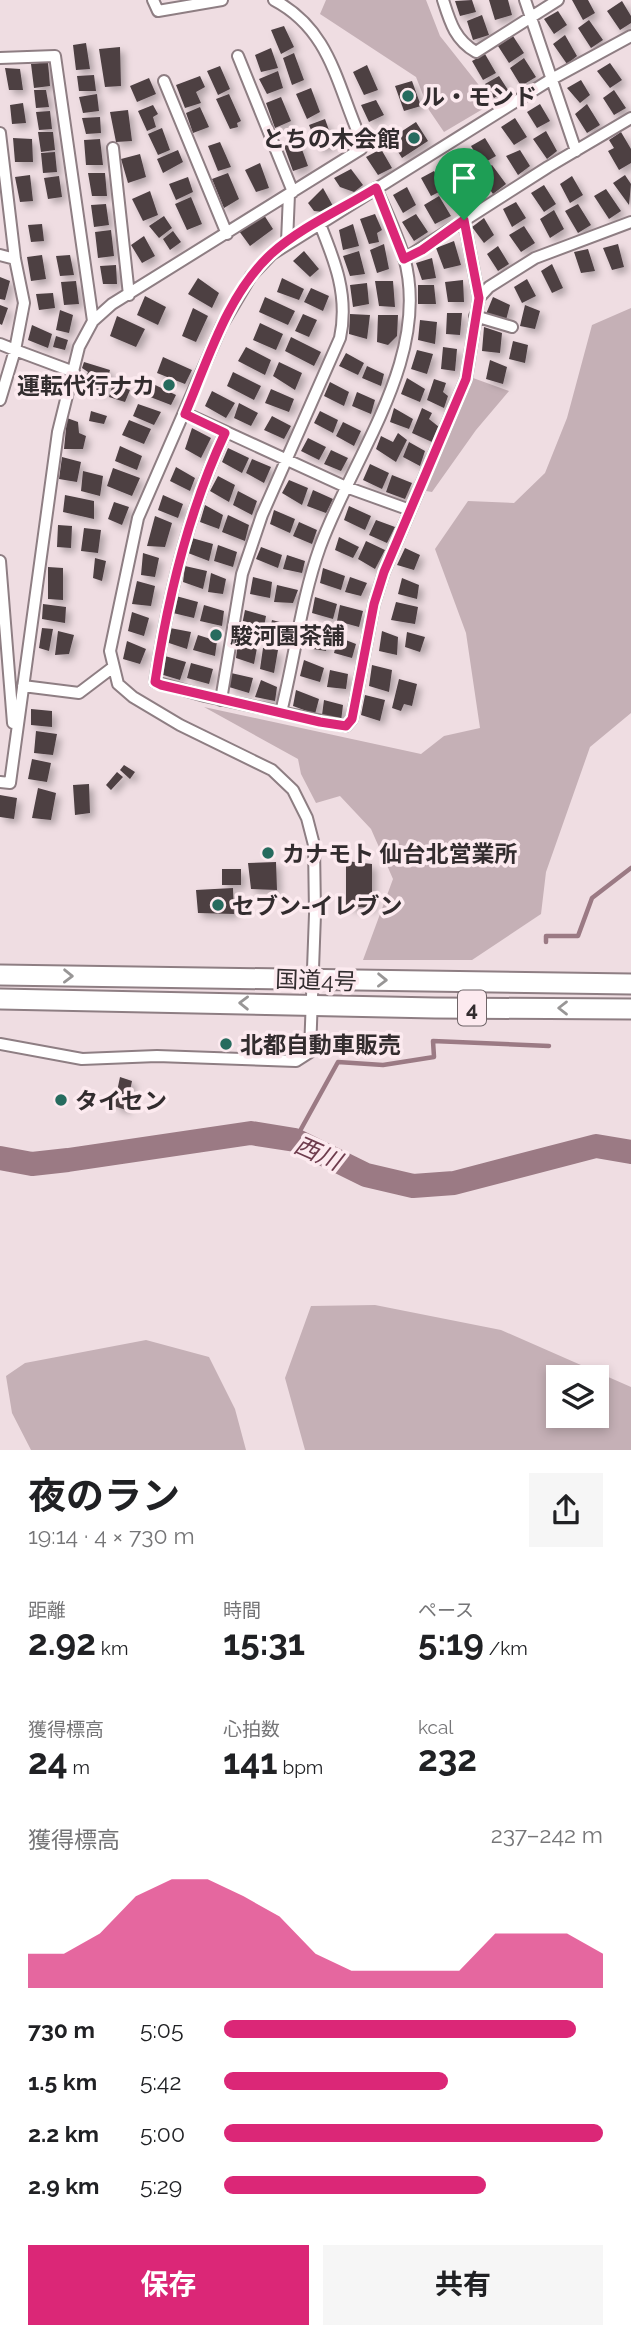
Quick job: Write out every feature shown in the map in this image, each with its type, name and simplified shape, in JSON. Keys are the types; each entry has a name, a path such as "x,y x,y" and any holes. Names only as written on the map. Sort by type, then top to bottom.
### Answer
{"highway":[{"name":"国道4号","path":"0,975 631,984"},
{"name":"国道4号","path":"0,999 631,1009"}],"street":[{"path":"153,0 158,11 222,0"},
{"path":"0,782 10,783 58,432 79,347 93,321 113,304 361,149 359,135 324,47 310,26 293,10 274,0"},
{"path":"443,0 451,27 464,45 475,52 558,0"},
{"path":"525,0 576,151"},
{"path":"0,1044 82,1059 157,1056 296,1061 310,1052 314,845 307,818 293,790 272,770 180,725 133,697 118,684 112,668 110,651 114,623 138,519 222,326 251,276 287,242 550,79 631,36"},
{"path":"0,58 55,56 93,321"},
{"path":"237,56 291,193 287,242"},
{"path":"164,81 227,234"},
{"path":"404,259 631,118"},
{"path":"0,133 15,259 24,303 15,350 0,400"},
{"path":"113,148 129,295"},
{"path":"281,712 313,568 346,487 374,432 405,353 410,305 404,259 376,188"},
{"path":"225,433 204,479 180,554 155,682 221,700 346,726 352,719 374,604 410,510 466,379 479,298 464,220"},
{"path":"221,700 242,574 286,460 326,374 345,316 335,262 319,222"},
{"path":"479,298 489,286 536,258 631,222"},
{"path":"0,255 15,259"},
{"path":"475,316 512,327"},
{"path":"0,344 74,372"},
{"path":"185,414 346,487 410,510"},
{"path":"0,561 15,743"},
{"path":"23,686 79,693 112,668"}],"shaded area":[{"path":"326,0 426,0 440,36 493,103 444,132 429,110 416,77 320,14"},
{"path":"631,308 631,713 590,747 546,872 541,914 472,960 363,960 393,879 371,829 340,796 316,803 301,774 298,759 204,707 421,754 444,736 480,728 466,633 435,549 468,501 514,503 545,473 567,418 592,325"},
{"path":"473,378 509,391 476,430 432,492 426,491"},
{"path":"375,1305 501,1330 581,1365 546,1365 546,1428 609,1428 609,1377 631,1387 631,1450 305,1450 285,1378 311,1306"},
{"path":"146,1340 209,1357 235,1409 246,1450 31,1450 12,1413 6,1376 25,1363"}],"building":[{"path":"472,0 476,12 460,16 455,1"},
{"path":"489,0 508,0 512,15 495,20"},
{"path":"572,0 588,0 595,13 583,20"},
{"path":"622,1 631,16 631,23 620,30 607,11"},
{"path":"558,11 567,25 554,34 544,19"},
{"path":"482,15 489,35 473,40 467,21"},
{"path":"589,20 603,40 591,48 578,28"},
{"path":"284,26 294,47 281,54 271,30"},
{"path":"565,35 577,56 567,64 553,44"},
{"path":"513,36 524,53 509,63 498,46"},
{"path":"86,43 90,69 76,70 73,45"},
{"path":"120,47 121,86 105,87 99,49"},
{"path":"271,48 278,68 261,72 255,55"},
{"path":"294,53 304,80 292,85 283,58"},
{"path":"485,54 496,73 483,80 472,61"},
{"path":"524,58 536,77 521,86 510,68"},
{"path":"48,62 50,86 34,88 31,64"},
{"path":"610,63 622,80 610,88 597,71"},
{"path":"367,65 378,90 364,95 353,72"},
{"path":"220,66 230,89 218,95 207,71"},
{"path":"5,68 20,69 23,90 9,90"},
{"path":"278,71 283,88 267,94 259,79"},
{"path":"94,75 96,91 79,91 77,76"},
{"path":"200,76 205,87 196,92 201,103 185,108 176,85"},
{"path":"499,76 508,90 494,98 485,84"},
{"path":"149,78 156,94 137,102 130,86"},
{"path":"581,80 590,95 580,103 567,88"},
{"name":"ル・モンド","path":"412,81 421,106 404,111 395,86"},
{"path":"311,88 320,112 307,119 296,94"},
{"path":"34,90 46,90 49,107 36,108"},
{"path":"614,90 626,108 614,115 603,98"},
{"path":"97,94 99,111 83,113 79,97"},
{"path":"229,94 241,121 237,123 238,127 230,129 216,99"},
{"path":"281,97 291,121 275,128 266,103"},
{"path":"376,100 384,115 369,122 361,105"},
{"path":"23,103 26,123 12,124 10,105"},
{"path":"540,104 550,121 537,128 527,112"},
{"path":"587,104 600,125 587,133 575,114"},
{"path":"153,105 158,114 153,117 156,127 147,131 138,111"},
{"path":"200,107 209,127 193,133 186,113"},
{"path":"128,110 132,141 116,142 110,112"},
{"path":"50,111 52,129 39,130 36,112"},
{"path":"100,117 101,133 86,134 82,118"},
{"path":"515,118 527,137 514,145 501,127"},
{"path":"325,119 334,144 319,150 309,125"},
{"path":"416,122 428,141 402,158 390,139"},
{"path":"162,128 170,150 158,155 148,134"},
{"path":"546,131 557,151 547,159 533,139"},
{"path":"38,132 53,132 55,150 41,152"},
{"path":"621,132 631,149 631,163 619,170 608,151 614,148 609,140"},
{"path":"13,138 32,139 33,162 15,162"},
{"path":"485,138 496,156 482,164 471,146"},
{"path":"100,139 103,165 86,165 84,140"},
{"path":"299,141 308,166 293,171 284,146"},
{"path":"220,142 231,167 218,171 208,146"},
{"path":"381,149 392,168 378,175 366,157"},
{"path":"178,150 183,162 163,173 157,159"},
{"path":"520,150 530,166 518,175 506,156"},
{"path":"55,152 57,172 43,173 41,153"},
{"path":"462,153 472,173 459,180 447,162"},
{"path":"140,154 146,177 128,183 121,159"},
{"path":"260,163 269,188 256,192 245,170"},
{"path":"492,165 506,184 493,194 479,174"},
{"path":"351,169 363,185 354,192 340,187 334,178"},
{"path":"434,171 445,189 431,196 421,178"},
{"path":"88,173 105,173 107,196 92,196"},
{"path":"228,173 239,199 224,208 212,179"},
{"path":"30,175 33,201 20,202 15,177"},
{"path":"625,175 631,184 629,205 613,183"},
{"path":"59,176 62,197 48,199 44,178"},
{"path":"572,176 583,195 570,203 560,184"},
{"path":"188,177 193,192 176,200 169,184"},
{"path":"464,183 475,201 464,209 452,189"},
{"path":"544,185 556,204 544,212 531,193"},
{"path":"407,187 416,205 403,213 393,195"},
{"path":"323,188 333,206 324,212 314,211 308,203"},
{"path":"606,189 621,211 609,219 594,196"},
{"path":"150,191 158,215 143,221 132,199"},
{"path":"439,196 451,216 435,224 424,205"},
{"path":"191,197 202,224 187,230 175,204"},
{"path":"516,202 526,218 512,227 503,209"},
{"path":"106,204 109,225 94,227 91,205"},
{"path":"578,204 591,225 578,233 565,211"},
{"path":"554,210 564,229 550,238 540,219"},
{"path":"375,214 382,230 377,233 379,242 369,244 360,219"},
{"path":"416,214 428,232 414,241 402,222"},
{"path":"264,215 273,229 250,246 239,231"},
{"path":"164,216 172,228 159,238 149,226"},
{"path":"484,218 494,235 484,243 472,227"},
{"path":"42,224 44,241 31,242 28,225"},
{"path":"353,224 359,246 343,250 339,230"},
{"path":"524,226 535,243 521,252 509,235"},
{"path":"111,230 114,256 98,258 95,232"},
{"path":"173,231 181,242 170,250 163,239"},
{"path":"144,236 155,256 142,263 131,245"},
{"path":"454,241 461,265 444,269 436,248"},
{"path":"384,244 389,269 377,273 370,250"},
{"path":"618,244 624,267 612,270 603,248"},
{"path":"498,246 509,264 498,271 487,254"},
{"path":"588,249 595,271 581,273 574,252"},
{"path":"304,251 319,269 310,277 293,261"},
{"path":"359,251 365,274 350,276 343,256"},
{"path":"42,255 46,279 31,281 27,257"},
{"path":"70,255 74,275 60,276 56,256"},
{"path":"432,258 436,278 422,280 416,263"},
{"path":"552,264 563,288 552,293 541,271"},
{"path":"116,265 117,284 103,284 100,266"},
{"path":"0,277 10,281 5,300 0,299"},
{"path":"198,278 219,293 212,308 188,294"},
{"path":"282,278 304,289 299,300 277,292"},
{"path":"527,279 536,296 522,303 514,287"},
{"path":"463,280 464,302 448,302 445,282"},
{"path":"76,281 79,304 64,305 61,282"},
{"path":"375,281 393,281 395,307 379,306"},
{"path":"367,283 369,304 353,307 350,285"},
{"path":"418,285 434,285 436,304 418,304"},
{"path":"311,288 329,296 323,311 304,302"},
{"path":"53,293 55,308 39,310 36,294"},
{"path":"145,296 166,307 158,325 137,315"},
{"path":"265,297 295,311 288,325 259,312"},
{"path":"493,297 510,305 506,320 486,314"},
{"path":"0,305 8,308 2,325 0,324"},
{"path":"525,305 540,311 535,329 520,326"},
{"path":"193,308 208,316 196,342 182,336"},
{"path":"60,310 73,315 69,333 56,330"},
{"path":"447,313 462,313 460,335 446,334"},
{"path":"303,314 317,320 309,337 295,331"},
{"path":"350,314 370,315 367,339 349,334"},
{"path":"378,315 398,315 397,336 388,345 377,342"},
{"path":"117,316 145,329 136,347 110,336"},
{"path":"420,320 437,322 435,344 418,340"},
{"path":"260,323 283,334 276,350 253,340"},
{"path":"32,325 52,334 48,348 28,340"},
{"path":"484,327 502,333 500,353 482,351"},
{"path":"56,336 68,340 65,350 53,347"},
{"path":"291,337 321,352 314,366 285,351"},
{"path":"513,341 528,345 525,363 509,359"},
{"path":"246,347 271,360 265,375 238,361"},
{"path":"443,347 457,349 455,371 441,369"},
{"path":"417,350 433,354 427,374 411,369"},
{"path":"346,353 364,363 358,375 339,366"},
{"path":"163,357 192,370 185,384 157,373"},
{"path":"490,360 507,367 503,384 486,379"},
{"path":"84,362 110,370 104,393 82,386 88,372 82,368"},
{"path":"279,362 302,373 295,390 273,376"},
{"path":"367,366 384,374 381,386 362,378"},
{"path":"233,372 261,386 254,400 227,386"},
{"path":"407,378 425,389 420,402 401,394"},
{"path":"434,379 446,383 443,392 448,396 444,408 427,400"},
{"path":"330,382 349,392 344,406 324,396"},
{"path":"113,383 130,390 125,402 109,397"},
{"path":"151,383 176,395 171,405 145,395"},
{"path":"271,389 294,399 289,412 265,403"},
{"path":"212,391 235,403 226,418 205,406"},
{"path":"357,392 375,400 371,414 352,406"},
{"path":"239,403 258,413 251,426 234,418"},
{"path":"138,404 161,412 154,425 133,416"},
{"path":"394,408 413,419 409,429 390,422"},
{"path":"422,408 432,413 429,419 439,427 432,442 412,433"},
{"path":"91,411 107,416 104,424 89,421"},
{"path":"320,411 338,420 333,433 314,423"},
{"path":"272,416 291,426 284,439 264,430"},
{"path":"67,418 78,422 79,433 86,436 83,449 64,449"},
{"path":"129,420 151,429 144,444 122,435"},
{"path":"343,422 361,431 354,446 336,436"},
{"path":"192,428 211,438 201,458 185,449"},
{"path":"398,433 407,440 396,462 376,449 381,436 393,442"},
{"path":"308,438 326,447 319,460 301,451"},
{"path":"409,442 425,451 420,466 403,457"},
{"path":"120,446 142,456 137,470 115,461"},
{"path":"228,448 249,458 242,473 222,462"},
{"path":"331,450 348,458 341,471 324,464"},
{"path":"62,457 81,462 77,482 59,479"},
{"path":"252,459 271,467 264,483 246,473"},
{"path":"370,464 389,473 382,489 363,480"},
{"path":"176,467 195,478 190,491 170,481"},
{"path":"113,468 140,478 132,496 107,486"},
{"path":"83,471 103,476 100,496 81,491"},
{"path":"392,475 412,483 405,499 386,492"},
{"path":"218,476 235,485 229,502 210,491"},
{"path":"289,480 308,488 302,505 282,493"},
{"path":"313,490 333,499 326,513 307,506"},
{"path":"238,491 257,501 252,515 233,505"},
{"path":"65,495 94,501 94,519 63,512"},
{"path":"163,495 183,504 178,518 158,510"},
{"path":"114,502 129,507 122,525 108,519"},
{"path":"205,505 223,515 219,529 200,522"},
{"path":"349,506 371,516 365,530 344,520"},
{"path":"274,510 295,519 290,533 270,524"},
{"path":"228,515 249,525 245,541 222,532"},
{"path":"155,516 172,523 165,547 147,546"},
{"path":"376,520 395,527 387,543 369,535"},
{"path":"299,522 317,530 312,544 293,536"},
{"path":"58,525 72,526 71,548 57,547"},
{"path":"84,528 101,530 98,553 81,551"},
{"path":"339,537 359,547 353,558 335,550"},
{"path":"192,538 213,544 209,561 188,553"},
{"path":"366,541 385,550 375,569 358,559"},
{"path":"218,545 237,552 233,567 214,561"},
{"path":"261,547 282,555 278,568 256,559"},
{"path":"405,548 420,555 414,570 397,565"},
{"path":"143,553 159,558 155,577 141,575"},
{"path":"287,555 305,561 302,573 283,569"},
{"path":"95,558 106,561 102,581 93,578"},
{"path":"185,566 207,571 203,589 183,582"},
{"path":"48,567 63,568 63,600 48,599"},
{"path":"323,568 345,576 341,590 320,583"},
{"path":"211,573 226,579 223,594 208,592"},
{"path":"253,577 272,582 270,598 250,594"},
{"path":"350,577 367,583 361,596 345,592"},
{"path":"402,578 419,585 417,599 398,594"},
{"path":"137,581 155,586 151,606 132,604"},
{"path":"277,585 298,590 293,603 274,602"},
{"path":"176,596 198,602 194,618 173,613"},
{"path":"315,597 337,604 333,619 312,613"},
{"path":"396,602 418,607 415,624 391,620"},
{"path":"43,604 66,607 65,623 42,619"},
{"path":"204,605 224,611 222,626 200,621"},
{"path":"340,605 363,611 359,627 337,621"},
{"path":"245,610 266,616 263,632 242,625"},
{"path":"132,612 149,618 144,636 128,631"},
{"path":"272,620 291,625 289,640 269,633"},
{"path":"42,628 53,629 49,651 39,648"},
{"path":"170,628 191,632 187,649 166,642"},
{"path":"58,631 74,635 69,654 55,655"},
{"path":"382,631 398,637 397,655 379,651"},
{"path":"310,632 329,639 326,651 307,648"},
{"path":"407,632 425,637 420,652 405,647"},
{"path":"198,635 217,641 215,656 193,650"},
{"path":"338,637 356,644 352,658 334,653"},
{"path":"127,641 146,649 140,664 123,659"},
{"path":"238,641 257,648 254,664 236,658"},
{"path":"263,648 278,650 274,673 260,669"},
{"path":"165,656 186,662 180,680 160,674"},
{"path":"304,660 324,668 320,682 300,676"},
{"path":"191,663 213,669 209,684 187,678"},
{"path":"372,665 392,670 389,692 369,686"},
{"path":"330,670 348,674 346,689 327,687"},
{"path":"231,673 253,678 249,693 229,687"},
{"path":"399,679 417,684 412,706 404,704 401,711 392,708"},
{"path":"261,680 277,687 275,701 255,697"},
{"path":"296,690 319,699 315,714 293,706"},
{"path":"365,695 385,700 380,721 361,715"},
{"path":"324,700 343,705 341,721 322,715"},
{"path":"31,709 52,711 52,727 31,725"},
{"path":"36,731 57,734 53,755 34,753"},
{"path":"32,759 51,763 47,782 28,779"},
{"path":"124,765 135,772 130,779 120,770"},
{"path":"117,772 123,777 111,790 106,785"},
{"path":"89,784 90,813 75,815 73,785"},
{"path":"38,788 56,793 51,820 32,818"},
{"path":"0,795 17,798 14,819 0,817"},
{"path":"346,861 372,864 372,908 346,906"},
{"path":"276,862 277,890 251,889 248,863"},
{"path":"222,869 241,869 241,885 222,885"},
{"path":"233,888 234,914 198,913 196,890"},
{"path":"120,1077 132,1081 126,1110 114,1106"}],"waterway":[{"path":"546,942 546,936 578,936 592,898 631,868"},
{"path":"295,1140 338,1062 383,1065 434,1057 433,1041 549,1046"},
{"name":"西川","path":"0,1158 32,1164 251,1133 295,1140 366,1175 413,1186 454,1183 596,1146 631,1152"}],"place":[{"name":"ル・モンド","path":"408,96"},
{"name":"とちの木会館","path":"414,138"},
{"name":"運転代行ナカ","path":"169,385"},
{"name":"駿河園茶舗","path":"216,635"},
{"name":"カナモト 仙台北営業所","path":"268,853"},
{"name":"セブン-イレブン","path":"218,905"},
{"name":"北都自動車販売","path":"226,1044"},
{"name":"タイセン","path":"61,1100"}],"route":[{"path":"376,188 404,259 422,250 464,220 479,298 466,379 453,416 384,572 374,604 352,719 346,726 320,722 155,682 180,554 204,479 225,433 185,414 222,326 251,276 287,242 376,188"}]}
